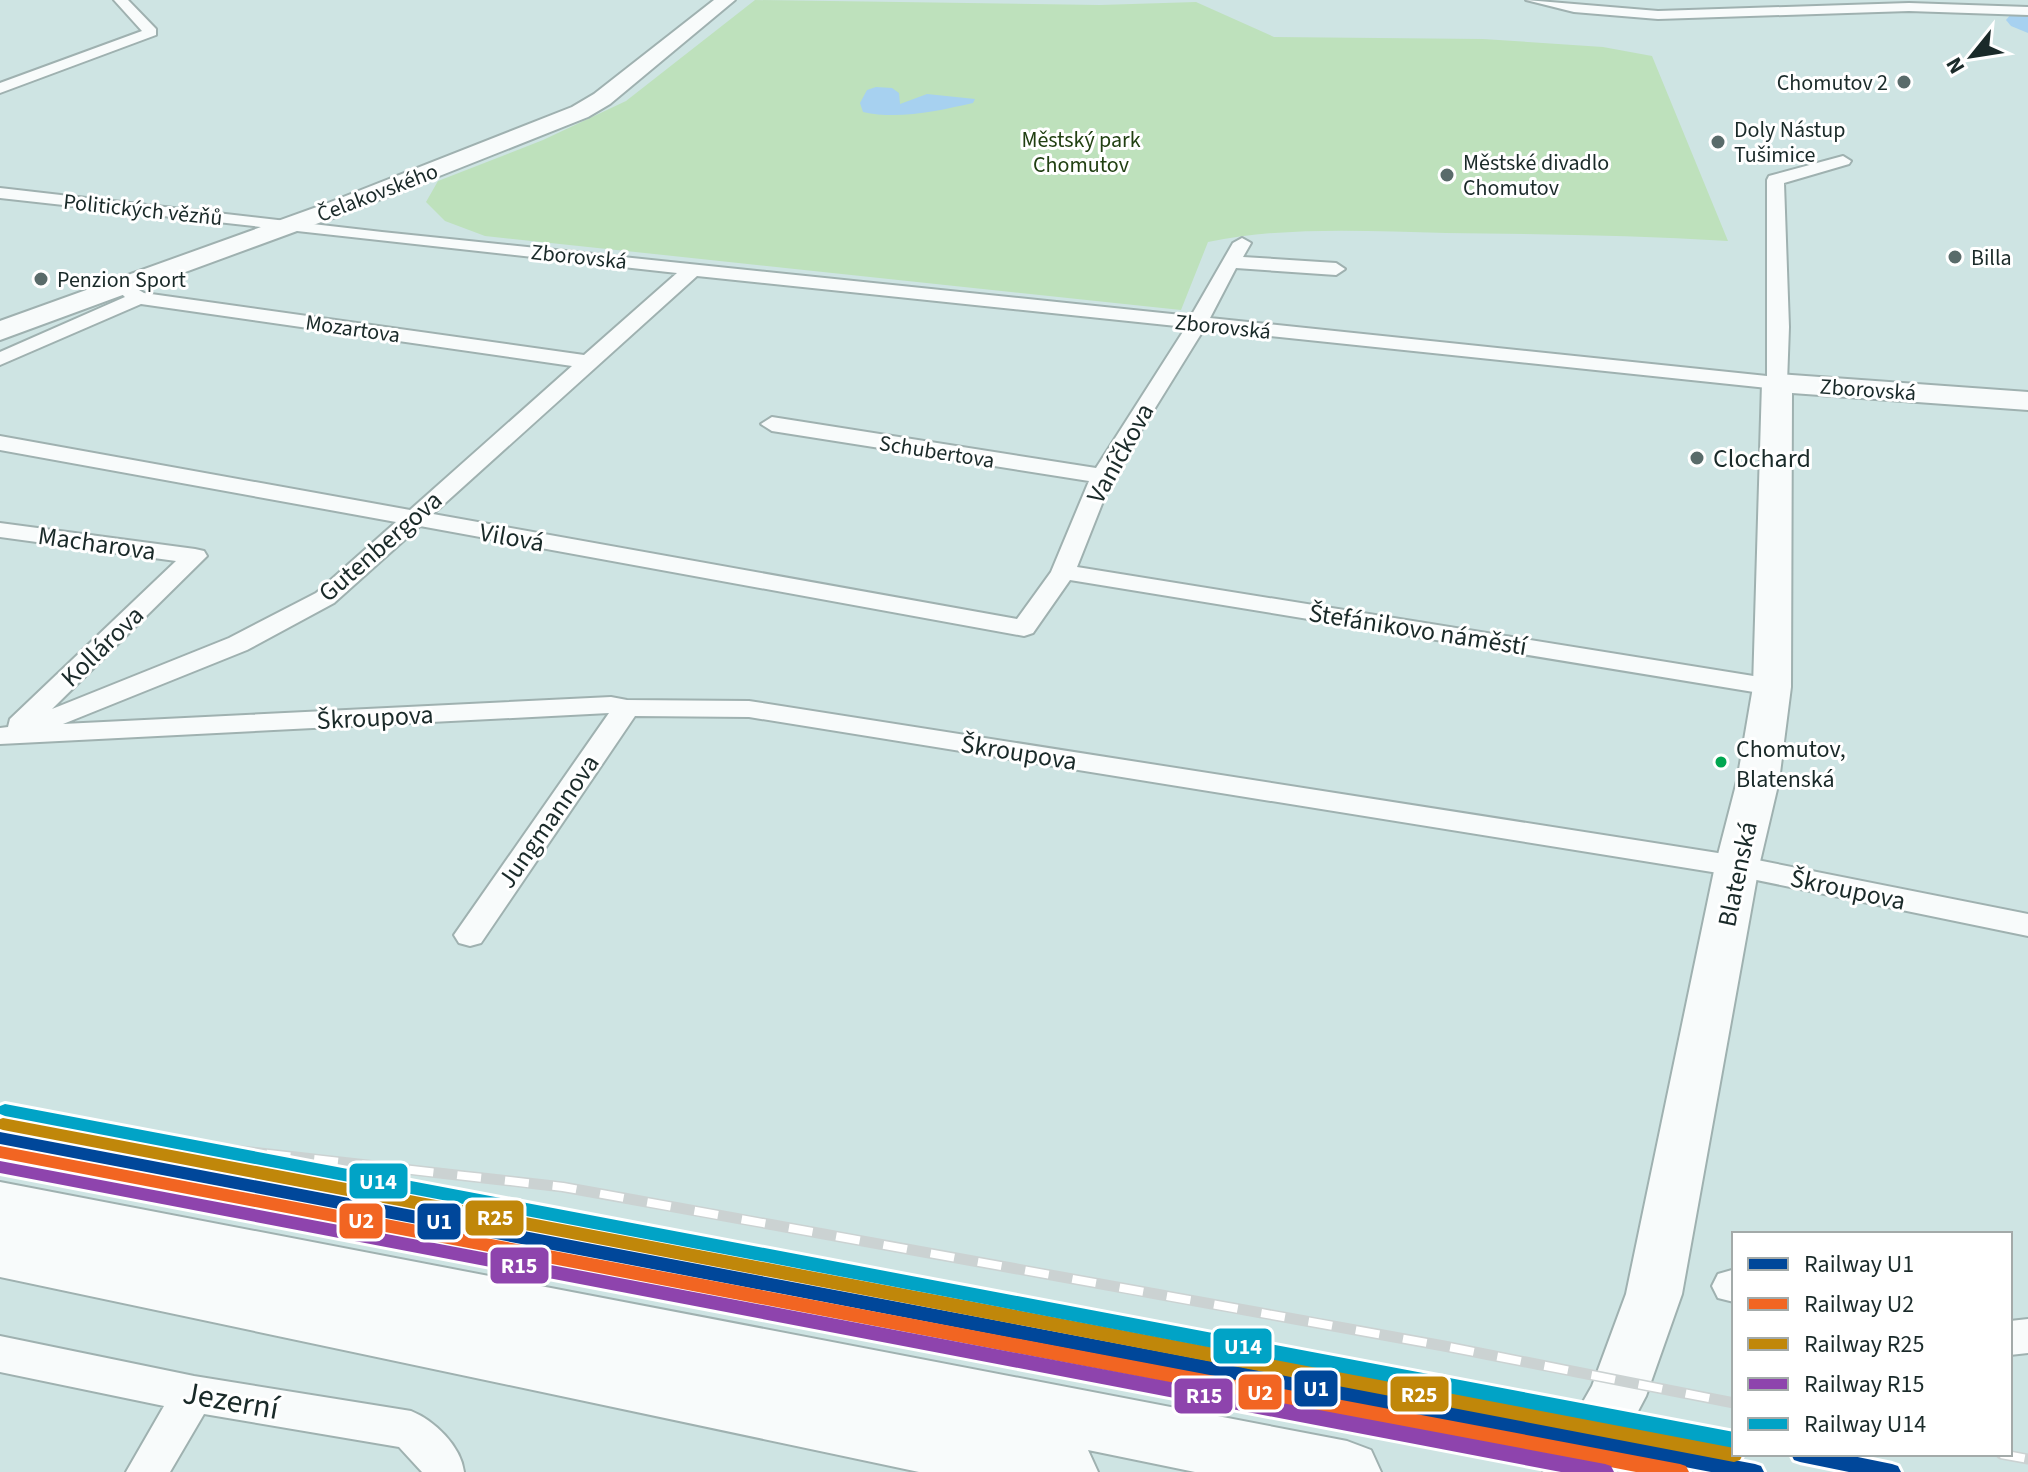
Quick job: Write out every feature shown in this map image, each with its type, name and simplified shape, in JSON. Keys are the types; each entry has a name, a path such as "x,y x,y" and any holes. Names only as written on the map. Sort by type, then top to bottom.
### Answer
{"highway":[{"path":"0,1206 1347,1472"},
{"path":"0,1252 1064,1472"}],"street":[{"path":"0,88 147,35 151,28 121,0"},
{"name":"Čelakovského","path":"0,331 130,292 287,226 580,112 602,99 726,0"},
{"path":"1533,0 1639,15 1901,7 2028,11"},
{"path":"1648,0 1659,15"},
{"path":"1887,0 1901,7"},
{"name":"Blatenská","path":"1574,1472 1617,1396 1654,1294 1737,866 1758,781 1772,687 1779,327 1775,180 1843,161"},
{"name":"Politických vězňů","path":"0,193 287,226"},
{"name":"Zborovská","path":"337,208 420,239"},
{"name":"Zborovská","path":"287,226 1777,383 2028,401"},
{"name":"Vaníčkova","path":"1024,628 1063,572 1102,476 1198,323 1242,243"},
{"path":"1231,262 1336,270"},
{"name":"Gutenbergova","path":"5,736 251,638 325,598 694,268"},
{"path":"0,359 130,292"},
{"name":"Mozartova","path":"130,292 587,362"},
{"name":"Schubertova","path":"772,424 1102,476"},
{"name":"Vilová","path":"0,443 1024,628"},
{"name":"Macharova","path":"0,530 195,556"},
{"name":"Kollárova","path":"5,736 195,556"},
{"name":"Štefánikovo náměstí","path":"1063,572 1772,687"},
{"name":"Škroupova","path":"5,736 611,705 627,708 749,709 1737,866 2028,925"},
{"name":"Jungmannova","path":"470,935 627,708"},
{"name":"Jezerní","path":"0,1354 194,1394 411,1430 442,1464 443,1472"},
{"path":"147,1472 194,1394"}],"green space":[{"name":"Městský park Chomutov","path":"755,0 1100,5 1196,2 1274,37 1483,39 1603,47 1652,56 1728,241 1357,231 1237,237 1208,242 1181,310 485,236 445,221 426,202 438,181 543,140 626,101"}],"water":[{"path":"892,88 899,93 900,104 927,94 975,99 973,103 918,114 863,112 860,103 867,90"}],"waterway":[{"path":"2021,20 2028,24"}],"railway":[{"path":"171,1143 563,1187 1444,1346 1732,1403"},
{"path":"2012,1456 2028,1459"}],"rail line":[{"name":"U14","path":"5,1110 1732,1440"},
{"name":"R25","path":"3,1124 1732,1454"},
{"name":"U1","path":"0,1138 1755,1472"},
{"name":"U2","path":"0,1152 1680,1472"},
{"name":"R15","path":"0,1167 1605,1472"},
{"name":"U1","path":"1810,1456 1892,1472"}],"place":[{"name":"Chomutov 2","path":"1904,82"},
{"name":"Doly Nástup Tušimice","path":"1718,142"},
{"name":"Městské divadlo Chomutov","path":"1447,175"},
{"name":"Billa","path":"1955,257"},
{"name":"Penzion Sport","path":"41,279"},
{"name":"Clochard","path":"1697,458"},
{"name":"Chomutov, Blatenská","path":"1721,762"}]}
